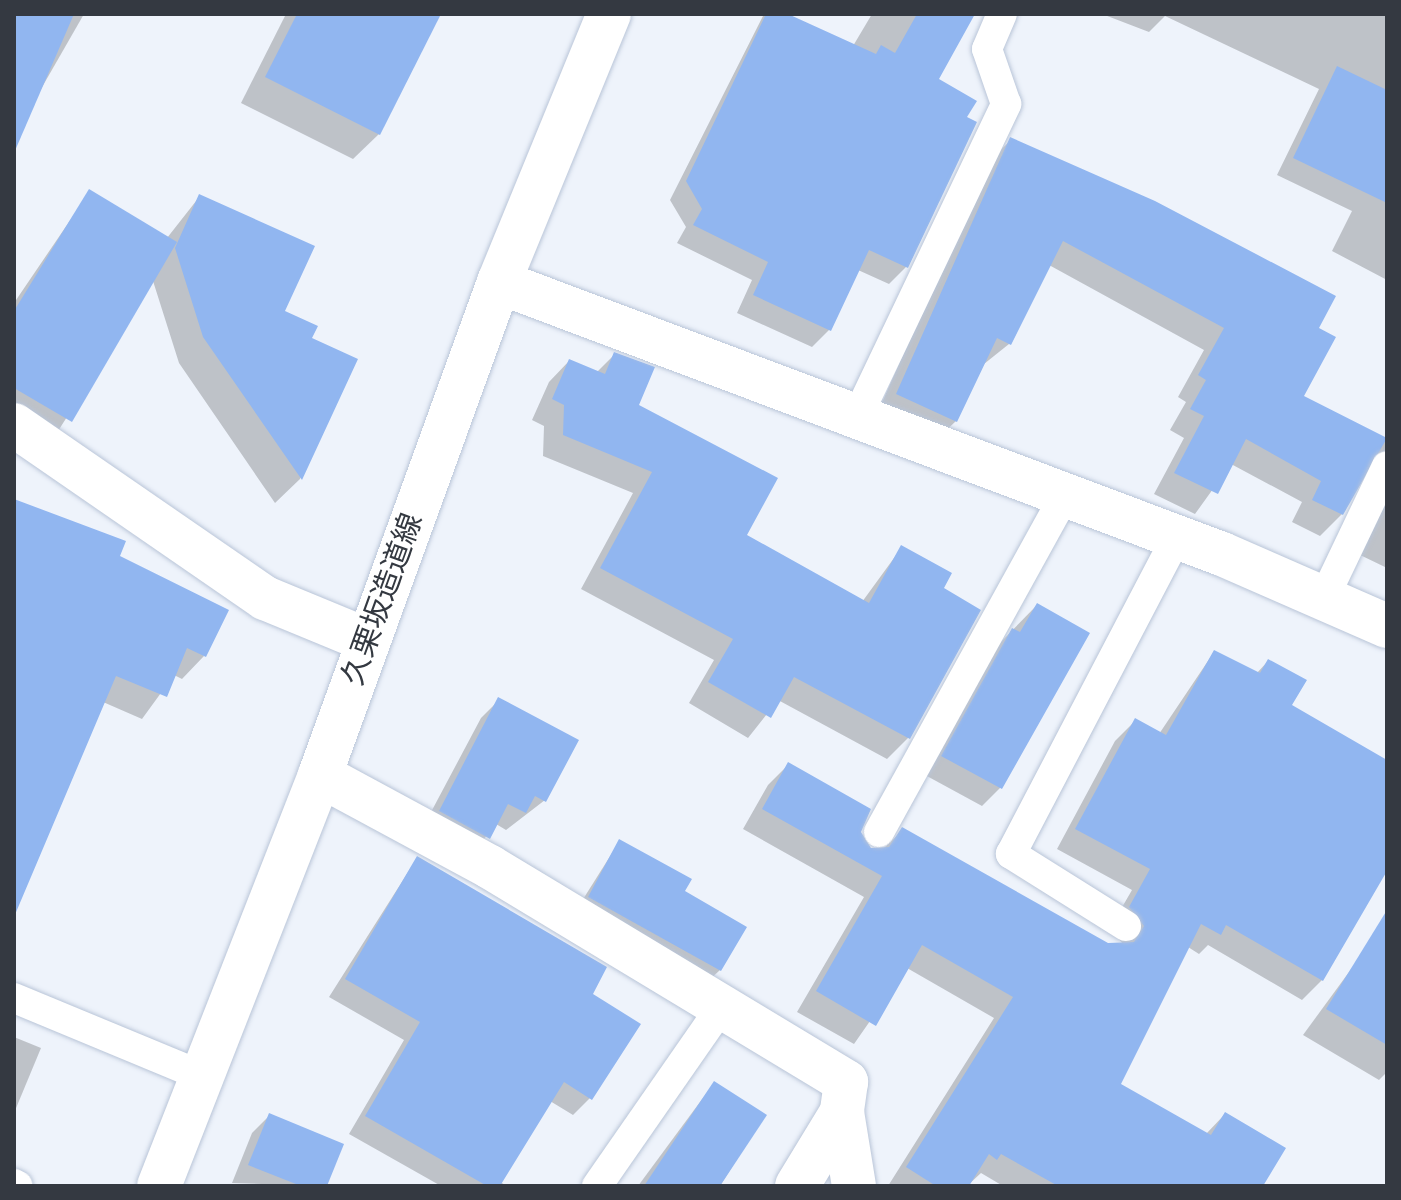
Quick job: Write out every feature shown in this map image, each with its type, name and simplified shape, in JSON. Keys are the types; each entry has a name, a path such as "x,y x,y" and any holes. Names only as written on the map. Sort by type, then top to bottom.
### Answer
{"street":[{"name":"久栗坂造道線","path":"159,1186 320,775 499,282 609,14"},
{"path":"499,282 1177,537 1387,626"},
{"path":"14,425 265,598 367,640"},
{"path":"320,775 722,1006 846,1082 842,1112 854,1186"},
{"path":"797,1186 842,1112"}],"lane":[{"path":"857,417 1006,104 987,49 1002,14"},
{"path":"1324,598 1387,466"},
{"path":"879,832 1065,495"},
{"path":"1126,926 1011,854 1177,537"},
{"path":"14,998 202,1076"},
{"path":"597,1186 722,1006"}],"building":[{"path":"14,14 74,14 14,153"},
{"path":"297,14 441,14 380,135 265,77"},
{"path":"766,14 788,14 876,54 881,45 895,53 917,14 975,14 939,79 977,101 967,117 977,122 908,268 869,250 831,331 753,295 768,262 693,225 702,209 686,181"},
{"path":"1337,66 1387,90 1387,203 1293,158"},
{"path":"1010,137 1155,201 1336,296 1319,328 1336,337 1304,396 1387,438 1343,515 1312,500 1321,481 1246,439 1218,494 1174,473 1204,416 1190,409 1206,380 1198,375 1224,328 1063,241 1011,345 997,338 957,422 896,394"},
{"path":"89,189 177,242 72,422 14,388 14,311"},
{"path":"199,194 315,246 285,311 318,326 312,338 358,359 302,480 203,337 175,248"},
{"path":"614,352 655,367 639,405 778,478 747,535 869,603 901,545 952,573 944,588 981,610 910,739 794,677 771,718 708,682 733,639 600,568 652,472 563,435 564,405 552,399 569,359 605,374"},
{"path":"14,499 126,541 120,556 229,610 206,657 187,648 167,697 116,676 14,917"},
{"path":"1037,603 1090,633 1002,789 941,756 1012,628 1020,632"},
{"path":"1214,650 1260,673 1268,659 1307,680 1292,705 1387,760 1387,871 1323,981 1226,925 1221,935 1201,924 1121,1084 1211,1135 1225,1112 1286,1148 1263,1186 1058,1186 1001,1154 997,1160 989,1154 969,1186 936,1186 906,1167 1013,997 922,945 876,1026 816,991 882,876 762,809 788,762 871,809 861,832 871,848 889,847 902,827 1108,943 1134,942 1144,926 1129,907 1150,869 1075,829 1135,718 1166,735"},
{"path":"498,697 579,740 546,802 535,796 526,813 508,804 490,839 439,811"},
{"path":"619,839 692,879 685,891 747,927 721,971 588,897"},
{"path":"417,856 607,967 593,994 641,1024 592,1100 564,1082 500,1186 487,1186 365,1116 420,1022 345,979"},
{"path":"1387,910 1387,1045 1326,1009"},
{"path":"714,1081 767,1115 720,1186 644,1186"},
{"path":"269,1113 344,1144 327,1186 301,1186 248,1165"}]}
